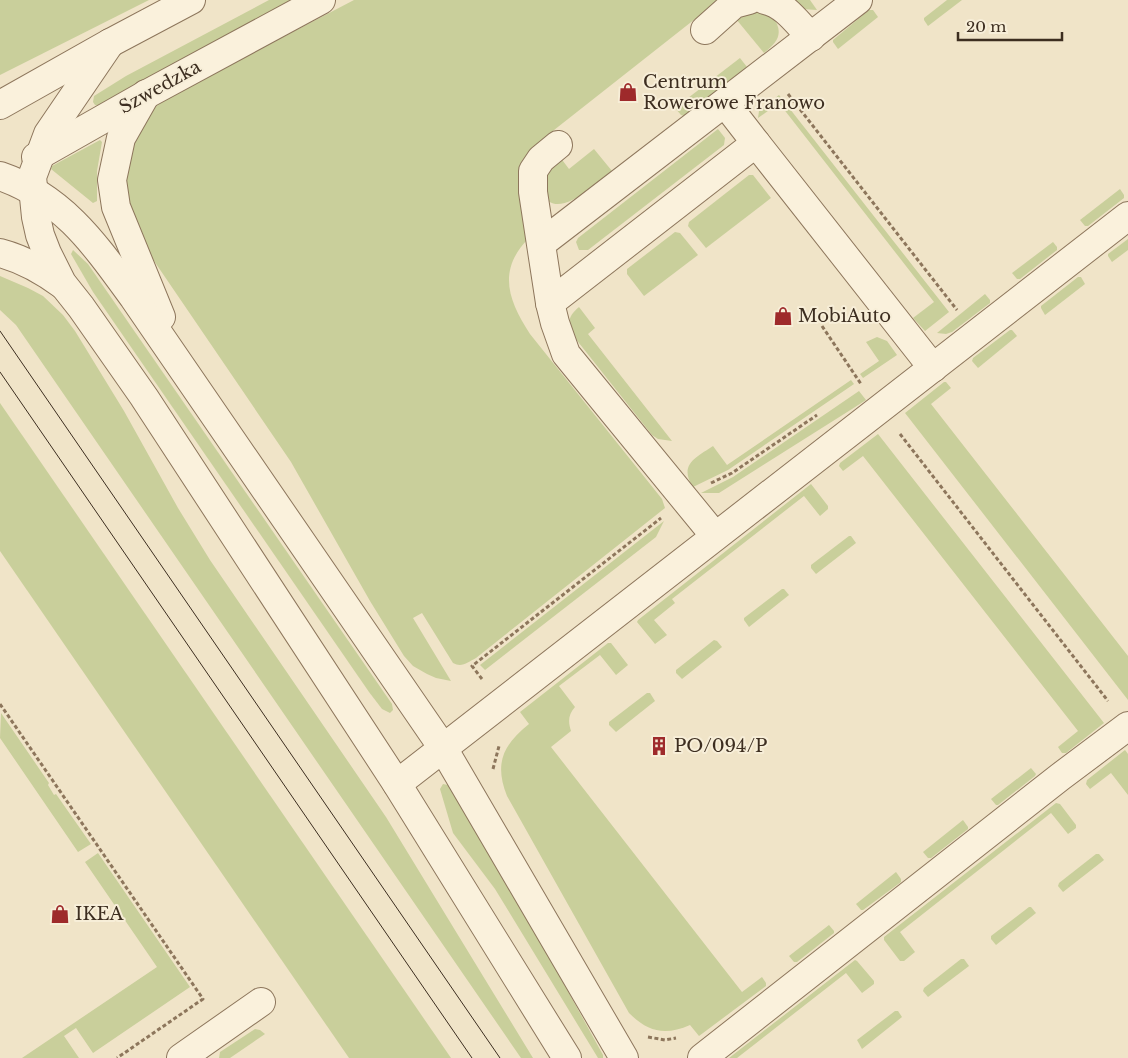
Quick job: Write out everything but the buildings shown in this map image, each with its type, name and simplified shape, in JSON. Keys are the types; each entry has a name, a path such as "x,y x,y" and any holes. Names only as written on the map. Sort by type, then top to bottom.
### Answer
{"street":[{"path":"0,105 191,0"},
{"name":"Szwedzka","path":"1,176 147,94 322,0"},
{"path":"705,30 734,4 750,0"},
{"path":"765,0 785,10 811,37"},
{"path":"542,244 858,0"},
{"path":"110,43 48,134 38,156 32,177 32,190 36,217 47,253 62,282 144,397 397,784 566,1058"},
{"path":"147,94 121,138 112,180 116,207 178,360"},
{"path":"725,103 933,368"},
{"path":"550,303 756,143"},
{"path":"558,145 541,159 533,171 533,192 550,303 566,354 715,536"},
{"path":"1,176 32,190 75,223 96,245 178,360 443,748 624,1058"},
{"path":"397,784 1128,216"},
{"path":"0,253 47,274 63,285 81,307"},
{"path":"702,1058 1060,777 1128,726"},
{"path":"181,1058 261,1002"}],"path":[{"path":"822,326 880,410 1128,726"},
{"path":"0,704 203,999 117,1058"}],"green space":[{"path":"0,0 149,0 0,75"},
{"path":"269,0 296,0 99,106 93,102 94,96 126,76"},
{"path":"354,0 726,0 699,22 695,19 549,134 552,137 519,173 518,184 527,240 518,252 509,275 509,287 516,310 530,334 662,499 665,508 476,658 465,664 453,663 422,613 413,618 451,681 427,674 413,666 404,656 370,601 291,462 150,255 126,214 126,156 150,111 168,97"},
{"path":"786,0 810,0 817,10 802,9"},
{"path":"947,0 962,0 928,26 924,18"},
{"path":"757,10 772,15 779,32 773,45 764,53 736,19"},
{"path":"869,10 873,10 878,17 838,49 833,40"},
{"path":"740,58 747,67 684,116 681,115 675,108"},
{"path":"779,95 949,312 925,331 913,318 934,302 779,103 758,118 759,111"},
{"path":"718,129 725,138 724,145 588,250 579,250 576,242 578,238"},
{"path":"100,140 102,142 97,171 97,201 93,203 51,169 52,166"},
{"path":"594,149 612,171 578,197 558,204 549,202 543,194 541,178 560,157 569,169"},
{"path":"749,175 753,175 771,198 706,248 688,226 689,222"},
{"path":"1120,189 1124,198 1088,226 1085,226 1080,220"},
{"path":"675,232 680,233 698,255 644,296 627,274 627,269"},
{"path":"1128,239 1128,250 1112,262 1108,254"},
{"path":"1053,242 1057,250 1020,279 1017,279 1012,273"},
{"path":"73,250 88,264 392,704 393,710 390,713 382,709 369,692 93,292 71,254"},
{"path":"0,276 43,296 63,315 75,331 124,411 178,508 210,560 386,817 533,1058 521,1058 16,325 0,310"},
{"path":"1078,277 1081,277 1085,284 1045,315 1041,306"},
{"path":"985,294 990,303 952,332 946,334 937,333"},
{"path":"579,307 595,328 588,334 672,441 658,439 652,435 575,338 570,325 570,318"},
{"path":"1010,330 1017,336 978,368 972,361 973,358"},
{"path":"877,337 887,341 897,355 863,378 860,374 879,361 866,342"},
{"path":"851,380 854,384 728,470 693,487 689,479 689,467 691,462 701,454 713,446 727,465"},
{"path":"944,382 951,388 931,404 1128,656 1128,700 905,413"},
{"path":"859,391 866,400 719,493 701,493 733,477"},
{"path":"0,403 451,1058 349,1058 0,551"},
{"path":"878,434 1104,723 1066,753 1062,753 1058,747 1078,731 863,456 843,471 839,466 840,463"},
{"path":"811,484 828,506 828,509 820,516 804,496 672,599 675,603 654,620 667,635 655,644 637,622 638,620"},
{"path":"664,521 656,537 485,670 480,665"},
{"path":"849,536 856,543 816,574 811,565"},
{"path":"782,589 789,595 749,627 744,618"},
{"path":"714,640 722,647 682,679 676,673 676,670"},
{"path":"608,643 611,643 628,665 616,675 600,655 559,686 575,707 569,719 571,731 551,747 742,992 762,977 766,983 766,986 699,1036 690,1025 665,1031 650,1028 629,1013 507,796 503,784 501,764 503,756 513,739 529,724 520,712"},
{"path":"647,693 650,693 655,701 616,732 609,725 609,722"},
{"path":"1,713 49,783 48,785 54,795 56,794 91,844 78,852 0,738"},
{"path":"1125,750 1128,754 1128,795 1111,773 1090,789 1086,784 1087,780"},
{"path":"1031,768 1036,774 1035,776 996,805 991,799"},
{"path":"443,784 448,785 531,924 603,1058 598,1058 495,889 453,833 440,789"},
{"path":"1056,803 1060,804 1076,825 1076,828 1068,834 1051,813 900,932 915,952 904,961 900,961 884,940 884,937"},
{"path":"963,820 968,829 931,858 928,858 923,852"},
{"path":"98,853 190,987 93,1053 76,1028 64,1036 79,1058 22,1058 157,967 85,862"},
{"path":"1096,854 1099,854 1104,860 1063,892 1058,886 1059,883"},
{"path":"896,872 901,882 861,910 856,904"},
{"path":"1029,907 1036,913 996,945 991,936"},
{"path":"829,925 834,933 797,962 794,962 789,956"},
{"path":"961,959 964,959 969,966 928,997 923,991 924,988"},
{"path":"855,960 874,981 874,984 862,993 846,973 737,1058 729,1058"},
{"path":"895,1011 898,1011 902,1017 862,1049 857,1040"},
{"path":"255,1029 265,1034 230,1058 219,1058 220,1052"}],"tram line":[{"path":"0,331 500,1058"},
{"path":"0,372 472,1058"}],"place":[{"name":"Centrum Rowerowe Franowo","path":"628,92"},
{"name":"MobiAuto","path":"783,316"},
{"name":"PO/094/P","path":"659,746"},
{"name":"IKEA","path":"60,914"}]}
